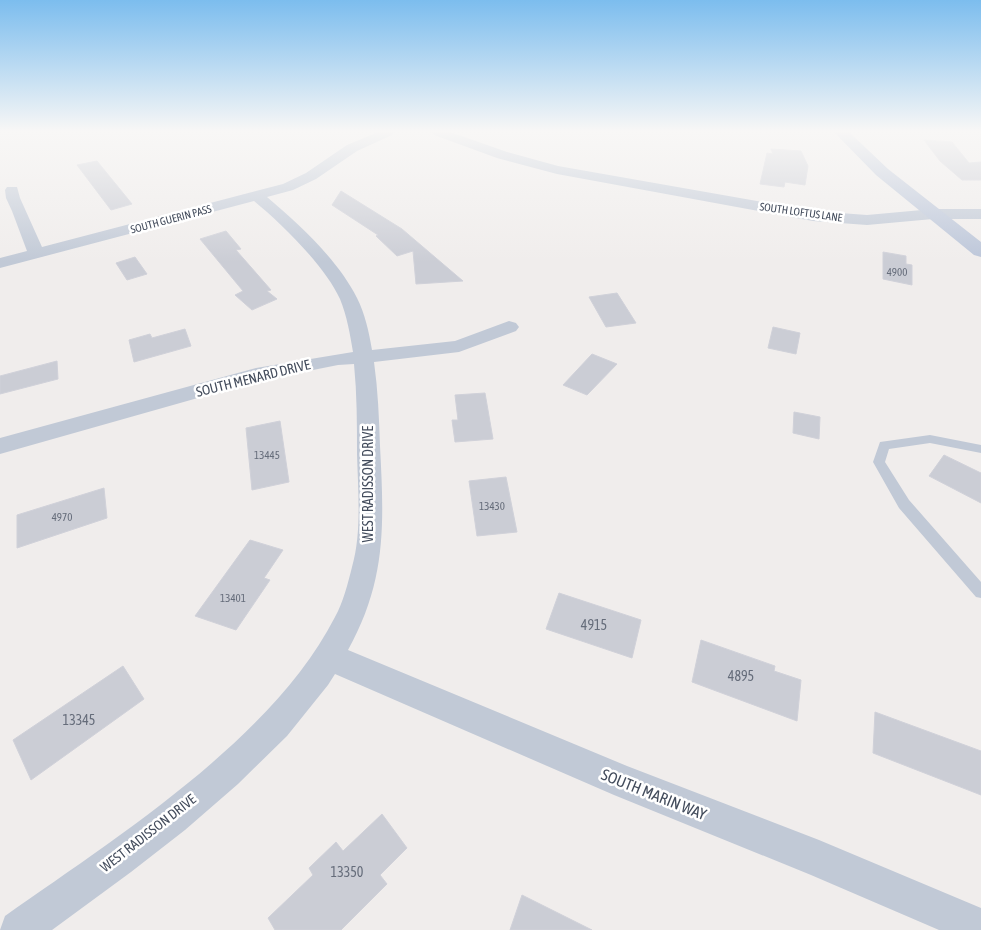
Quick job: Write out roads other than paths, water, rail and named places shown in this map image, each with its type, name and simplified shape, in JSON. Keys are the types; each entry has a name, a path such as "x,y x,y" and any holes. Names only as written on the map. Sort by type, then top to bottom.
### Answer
{"main road":[{"path":"887,175 981,251"}],"street":[{"name":"SOUTH GUERIN PASS","path":"0,263 257,196 300,182 310,175"},
{"name":"SOUTH LOFTUS LANE","path":"586,175 813,216 867,220 933,214"},
{"path":"12,190 13,198 36,254"},
{"name":"WEST RADISSON DRIVE","path":"19,930 157,828 234,766 267,734 311,684 345,630 358,596 366,567 371,525 367,409 357,323 351,303 340,282 282,217 257,196"},
{"path":"933,214 981,204"},
{"path":"933,214 981,214"},
{"name":"SOUTH MENARD DRIVE","path":"0,446 256,375 308,364 459,346 509,327"},
{"name":"SOUTH MARIN WAY","path":"328,656 626,783 810,856 981,928"}],"lane":[{"path":"981,449 930,439 884,446 879,462 904,504 981,592"}]}
